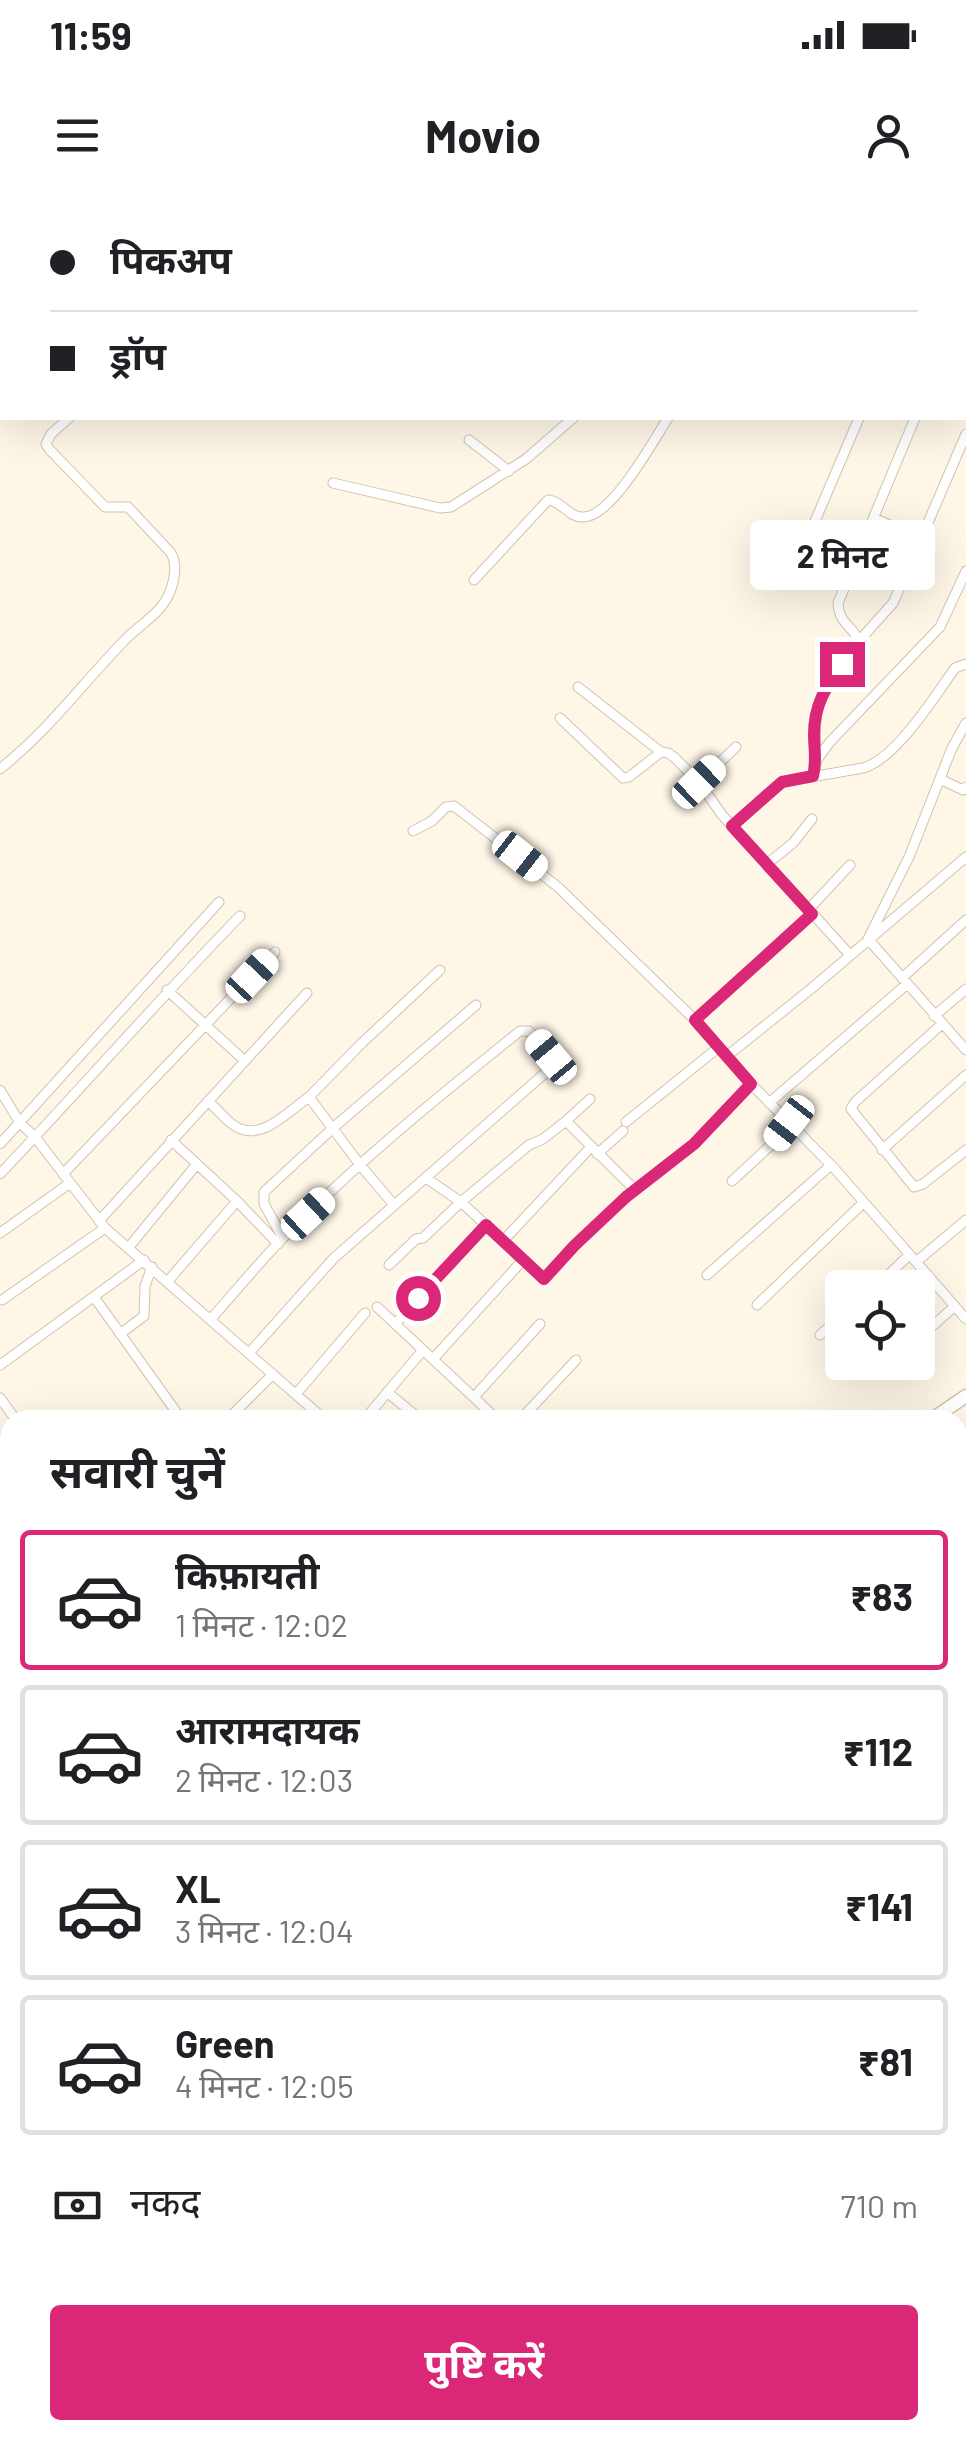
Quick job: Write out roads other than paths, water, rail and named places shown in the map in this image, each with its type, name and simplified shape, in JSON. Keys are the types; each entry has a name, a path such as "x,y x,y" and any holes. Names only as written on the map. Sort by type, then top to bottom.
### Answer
{"street":[{"path":"0,769 28,747 124,640 166,602 171,586 175,560 171,553 128,507 105,507 49,449 47,438 67,420"},
{"path":"333,483 440,508 459,504 509,471 571,420"},
{"path":"474,580 548,500 557,501 579,518 588,518 607,506 667,420"},
{"path":"804,547 857,420"},
{"path":"859,641 839,614 838,603 914,420"},
{"path":"813,776 817,760 816,708 825,688 859,641 893,603 966,434"},
{"path":"469,440 509,471"},
{"path":"874,518 920,538"},
{"path":"817,760 849,720 940,626 966,571"},
{"path":"732,826 782,782 875,763 902,740 955,668 966,664"},
{"path":"578,687 661,752 675,758 850,954"},
{"path":"560,718 623,778 661,752"},
{"path":"868,939 909,857 952,748 966,723"},
{"path":"699,782 736,747"},
{"path":"940,780 963,790 966,787"},
{"path":"413,831 446,807 458,808 558,886 695,1020 831,1165 966,1319"},
{"path":"767,864 812,819"},
{"path":"727,1056 966,857"},
{"path":"695,1020 810,912 850,866"},
{"path":"0,1144 219,902"},
{"path":"0,1174 167,990 240,916"},
{"path":"769,1102 966,920"},
{"path":"868,939 966,1050"},
{"path":"63,1174 274,952"},
{"path":"208,1101 235,1127 254,1132 268,1127 309,1097 440,970"},
{"path":"167,990 245,1061"},
{"path":"966,990 852,1106 852,1114 914,1187 966,1150"},
{"path":"2,1300 102,1224 171,1140 307,993"},
{"path":"280,1241 262,1198 264,1192 476,1004"},
{"path":"210,1320 280,1241 360,1166 520,1032 530,1032 551,1057 552,1067 334,1258 249,1352"},
{"path":"503,1241 594,1151 719,1048"},
{"path":"882,1150 966,1075"},
{"path":"426,1178 461,1202 544,1279 635,1190 694,1144 751,1084"},
{"path":"1,1094 102,1224 314,1410"},
{"path":"309,1097 394,1205"},
{"path":"389,1265 529,1145 543,1139 590,1099"},
{"path":"566,1121 635,1190"},
{"path":"732,1181 789,1123"},
{"path":"171,1140 280,1241"},
{"path":"129,1247 197,1164"},
{"path":"708,1276 831,1165"},
{"path":"0,1233 70,1183"},
{"path":"168,1281 237,1201"},
{"path":"757,1304 864,1202"},
{"path":"897,1270 962,1223 966,1235"},
{"path":"395,1324 486,1225"},
{"path":"433,1359 523,1260"},
{"path":"0,1364 148,1264"},
{"path":"120,1334 144,1316 148,1264"},
{"path":"94,1297 175,1410"},
{"path":"377,1306 488,1410"},
{"path":"935,1323 954,1306"},
{"path":"296,1394 365,1313"},
{"path":"474,1396 540,1324"},
{"path":"820,1335 825,1331"},
{"path":"373,1410 423,1350"},
{"path":"529,1410 576,1360"},
{"path":"237,1410 273,1374"},
{"path":"388,1392 409,1410"}]}
